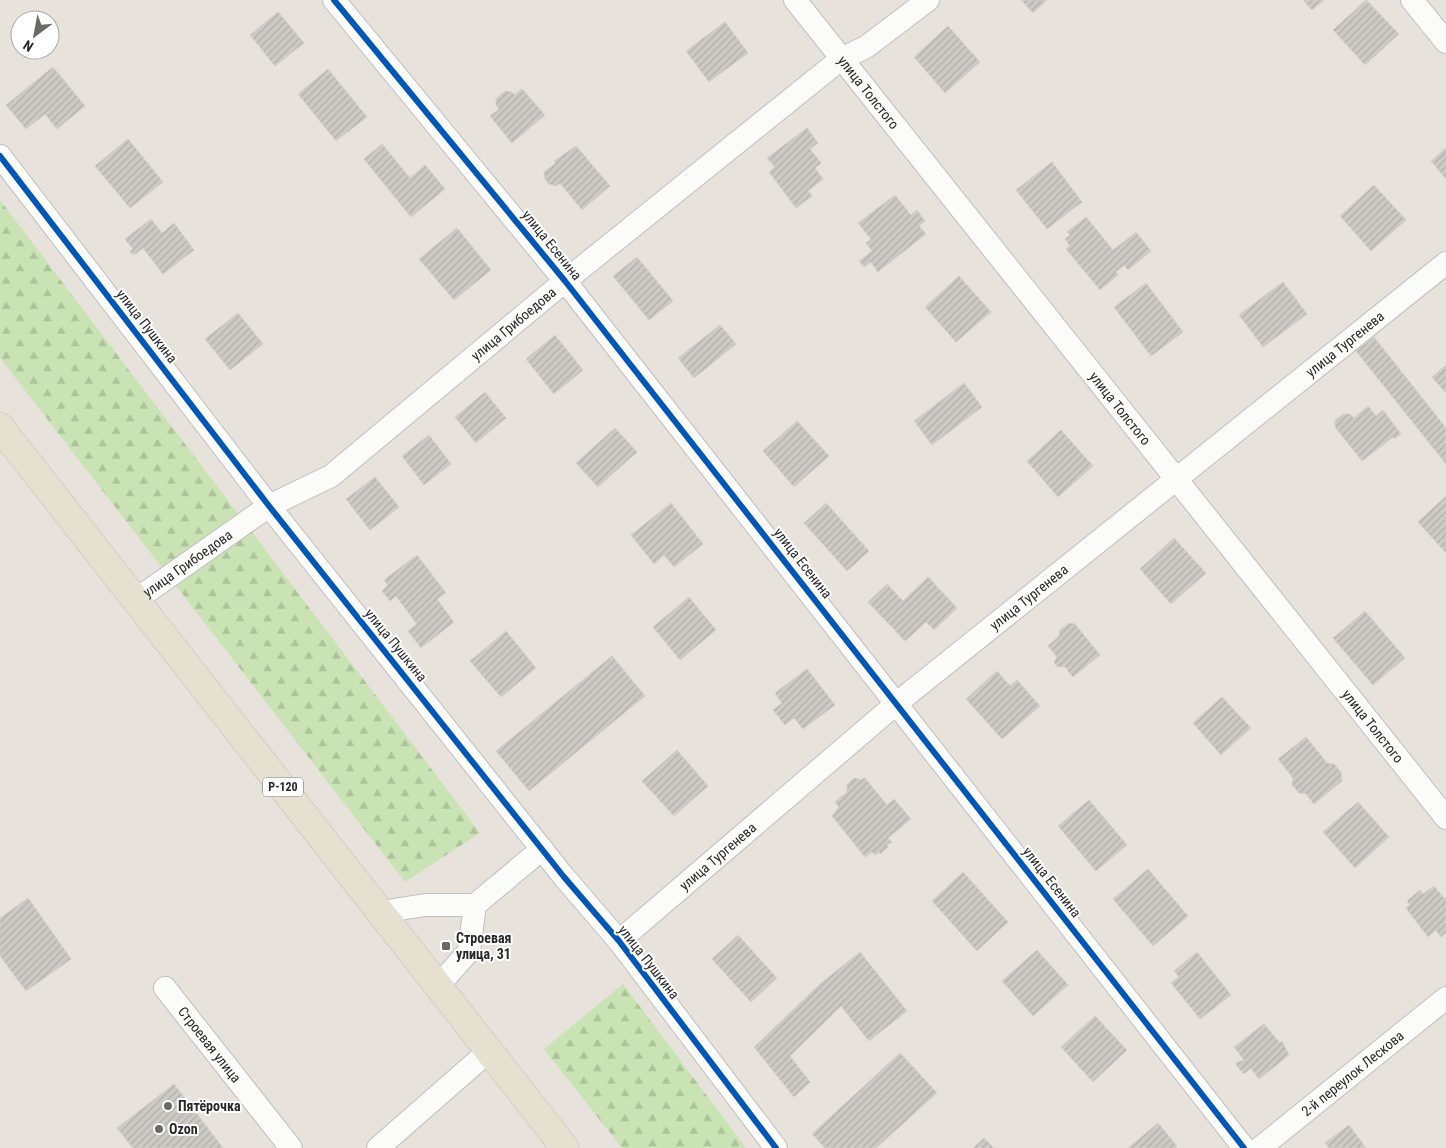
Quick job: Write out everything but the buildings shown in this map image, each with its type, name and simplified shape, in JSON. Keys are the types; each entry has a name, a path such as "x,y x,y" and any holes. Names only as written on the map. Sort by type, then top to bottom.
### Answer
{"main road":[{"name":"Р-120","path":"0,427 565,1148"}],"street":[{"name":"улица Есенина","path":"334,0 565,281 1244,1148"},
{"name":"улица Толстого","path":"795,0 1177,477 1446,818"},
{"name":"улица Грибоедова","path":"137,600 269,506 331,476 565,281 841,59 866,48 928,0"},
{"path":"1412,0 1446,42"},
{"name":"улица Пушкина","path":"0,156 269,506 619,942 776,1148"},
{"name":"улица Тургенева","path":"619,942 897,704 1177,477 1446,263"},
{"path":"381,912 426,905 475,905 542,848"},
{"path":"438,986 469,951 475,905"},
{"name":"Строевая улица","path":"165,988 291,1148"},
{"name":"2-й переулок Лескова","path":"1260,1148 1446,998"},
{"path":"378,1148 490,1050"}],"green space":[{"path":"0,200 480,833 405,882 0,358"},
{"path":"623,984 746,1148 622,1148 544,1049"}],"cycle path":[{"path":"334,0 565,281 1244,1148"},
{"path":"0,156 269,506 564,877 619,941 776,1148"}],"place":[{"name":"Строевая улица, 31","path":"446,946"},
{"name":"Пятёрочка","path":"168,1106"},
{"name":"Ozon","path":"159,1129"}]}
